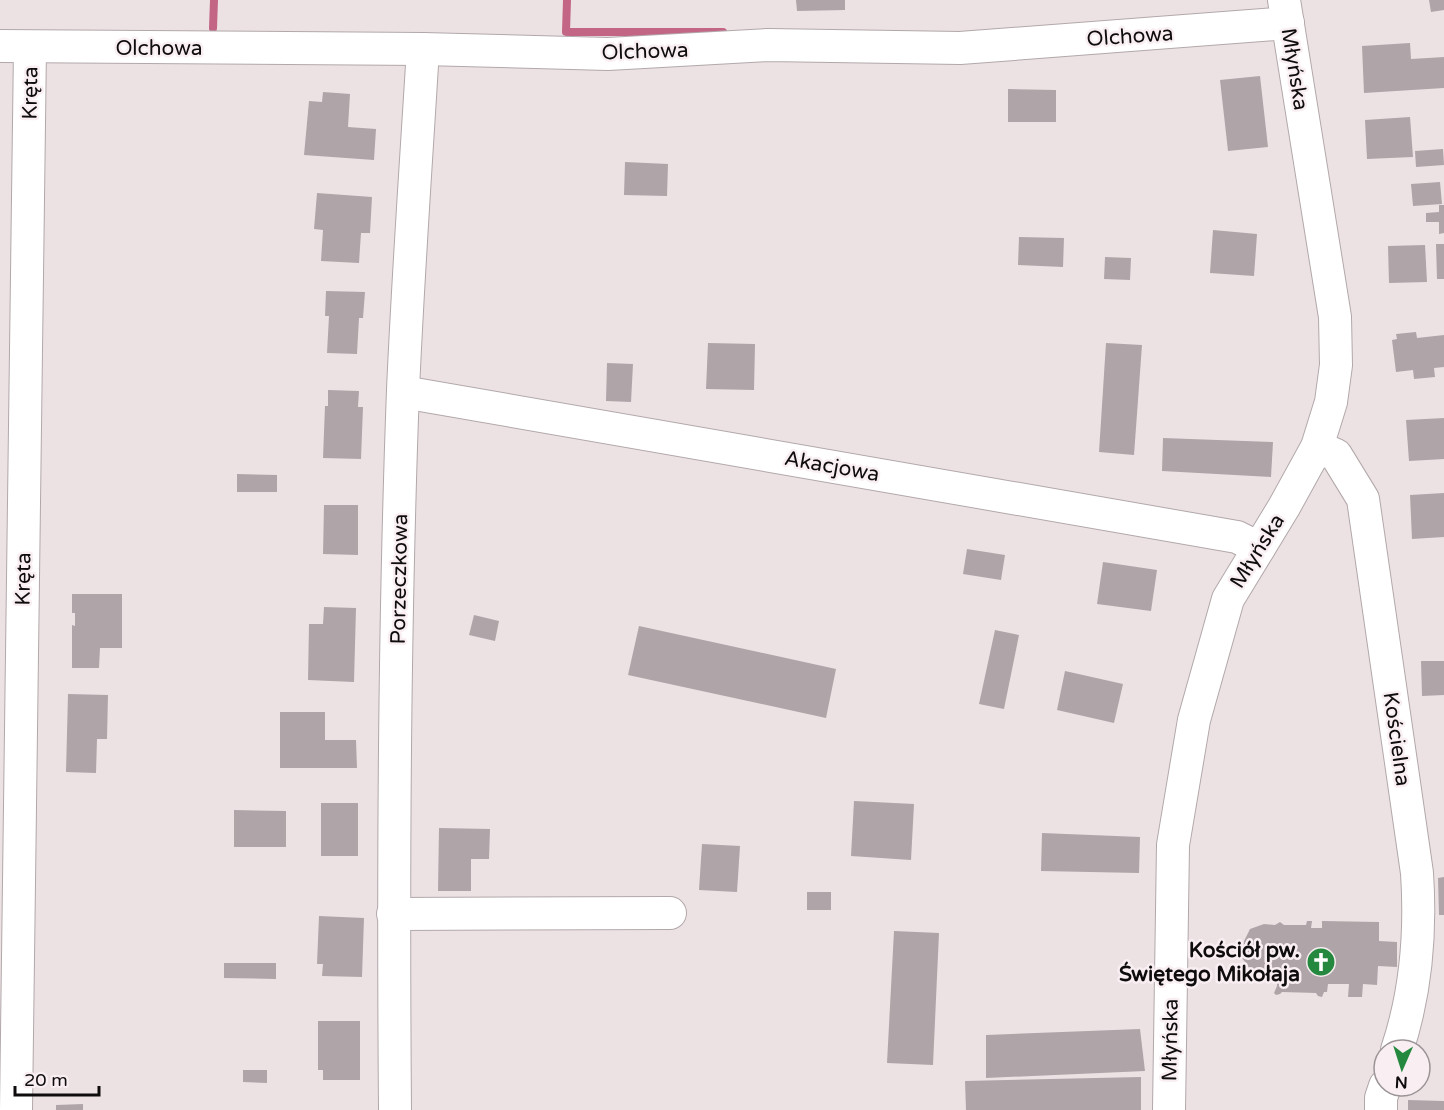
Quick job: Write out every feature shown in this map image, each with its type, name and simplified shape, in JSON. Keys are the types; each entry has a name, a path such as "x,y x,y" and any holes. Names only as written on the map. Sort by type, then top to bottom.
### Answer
{"street":[{"name":"Olchowa","path":"15,46 423,49 608,54 768,45 960,48 1286,11"},
{"name":"Młyńska","path":"1169,1110 1173,845 1194,720 1228,599 1284,507 1317,447 1331,402 1336,365 1335,317 1286,11"},
{"name":"Kręta","path":"15,46 16,1110"},
{"name":"Porzeczkowa","path":"394,1110 395,712 403,392 423,49"},
{"name":"Akacjowa","path":"403,392 1237,537 1259,548"},
{"name":"Kościelna","path":"1317,447 1336,456 1363,499 1417,873 1420,916 1416,955 1411,995 1400,1038"},
{"path":"393,914 670,913"}],"building":[{"path":"796,0 845,0 845,10 797,11"},
{"path":"1429,0 1444,0 1444,10 1431,12"},
{"path":"1410,43 1411,59 1444,57 1444,88 1364,93 1362,46"},
{"path":"1260,76 1268,147 1228,151 1220,80"},
{"path":"1008,89 1056,90 1056,122 1008,122"},
{"path":"323,92 350,94 348,127 376,129 374,160 304,155 309,101 322,102"},
{"path":"1410,117 1413,157 1367,159 1365,120"},
{"path":"1443,149 1444,165 1416,167 1415,151"},
{"path":"625,162 668,164 667,196 624,195"},
{"path":"1440,182 1442,204 1413,206 1411,184"},
{"path":"317,193 372,197 370,233 361,233 359,263 321,261 323,230 314,229"},
{"path":"1439,205 1444,205 1444,233 1439,234 1439,222 1426,222 1426,213 1439,212"},
{"path":"1213,230 1257,234 1254,276 1210,273"},
{"path":"1019,237 1064,238 1063,267 1018,265"},
{"path":"1436,244 1444,244 1444,279 1437,279"},
{"path":"1425,245 1427,282 1389,283 1388,246"},
{"path":"1105,257 1131,258 1130,280 1104,279"},
{"path":"326,291 365,292 363,318 359,318 357,354 327,353 329,316 325,316"},
{"path":"1416,332 1417,338 1444,335 1444,367 1434,368 1435,377 1414,379 1413,370 1396,372 1392,340 1397,339 1396,334"},
{"path":"708,343 755,344 754,390 706,389"},
{"path":"1106,343 1142,345 1134,455 1099,452"},
{"path":"607,363 633,364 631,402 606,401"},
{"path":"328,390 359,391 358,407 363,407 361,459 323,458 325,406 328,406"},
{"path":"1444,418 1444,459 1409,461 1406,420"},
{"path":"1163,438 1273,442 1271,477 1162,471"},
{"path":"237,474 277,475 277,492 237,492"},
{"path":"1444,493 1444,537 1412,539 1410,495"},
{"path":"324,505 358,505 358,555 323,554"},
{"path":"967,549 1005,555 1001,580 963,574"},
{"path":"1103,562 1157,570 1151,611 1097,604"},
{"path":"72,594 122,594 122,648 100,648 99,668 72,668 72,625 75,626 75,613 72,613"},
{"path":"324,607 356,608 354,682 308,680 309,624 323,624"},
{"path":"474,615 499,621 495,641 469,635"},
{"path":"639,626 836,669 826,718 628,675"},
{"path":"995,630 1019,635 1004,709 979,704"},
{"path":"1421,661 1444,661 1444,695 1422,696"},
{"path":"1065,671 1123,684 1114,723 1057,710"},
{"path":"68,694 108,695 107,739 97,739 96,773 66,772"},
{"path":"280,712 325,712 325,740 356,740 357,768 280,768"},
{"path":"854,801 914,804 911,860 851,856"},
{"path":"321,803 358,803 358,856 321,856"},
{"path":"234,810 286,811 286,847 234,847"},
{"path":"439,828 490,829 489,859 471,859 471,891 438,891"},
{"path":"1042,833 1140,837 1139,873 1041,871"},
{"path":"702,844 740,846 737,892 699,890"},
{"path":"1444,877 1444,915 1439,915 1438,878"},
{"path":"807,892 831,892 831,910 807,910"},
{"path":"319,916 364,918 362,977 322,976 323,964 317,964"},
{"name":"Kościół pw. Świętego Mikołaja","path":"1307,921 1312,921 1311,928 1322,928 1322,921 1379,922 1379,941 1397,942 1397,967 1378,966 1377,985 1363,984 1362,997 1348,997 1349,984 1328,984 1327,992 1324,992 1322,997 1316,993 1282,992 1276,995 1274,993 1277,976 1262,975 1251,970 1242,958 1244,941 1250,929 1264,924 1275,925 1280,922 1284,925 1306,925"},
{"path":"894,931 939,933 933,1065 887,1063"},
{"path":"224,963 276,963 276,979 224,978"},
{"path":"318,1021 360,1021 360,1080 323,1080 323,1070 318,1070"},
{"path":"1140,1029 1145,1071 986,1078 986,1035"},
{"path":"243,1070 267,1070 267,1083 243,1082"},
{"path":"1141,1077 1141,1110 966,1110 965,1081"},
{"path":"1408,1100 1444,1101 1444,1110 1408,1110"},
{"path":"83,1104 83,1110 56,1110 56,1105"}],"waterway":[{"path":"213,28 214,0"},
{"path":"567,0 566,32 723,32"}],"place":[{"name":"Kościół pw. Świętego Mikołaja","path":"1321,962"}]}
